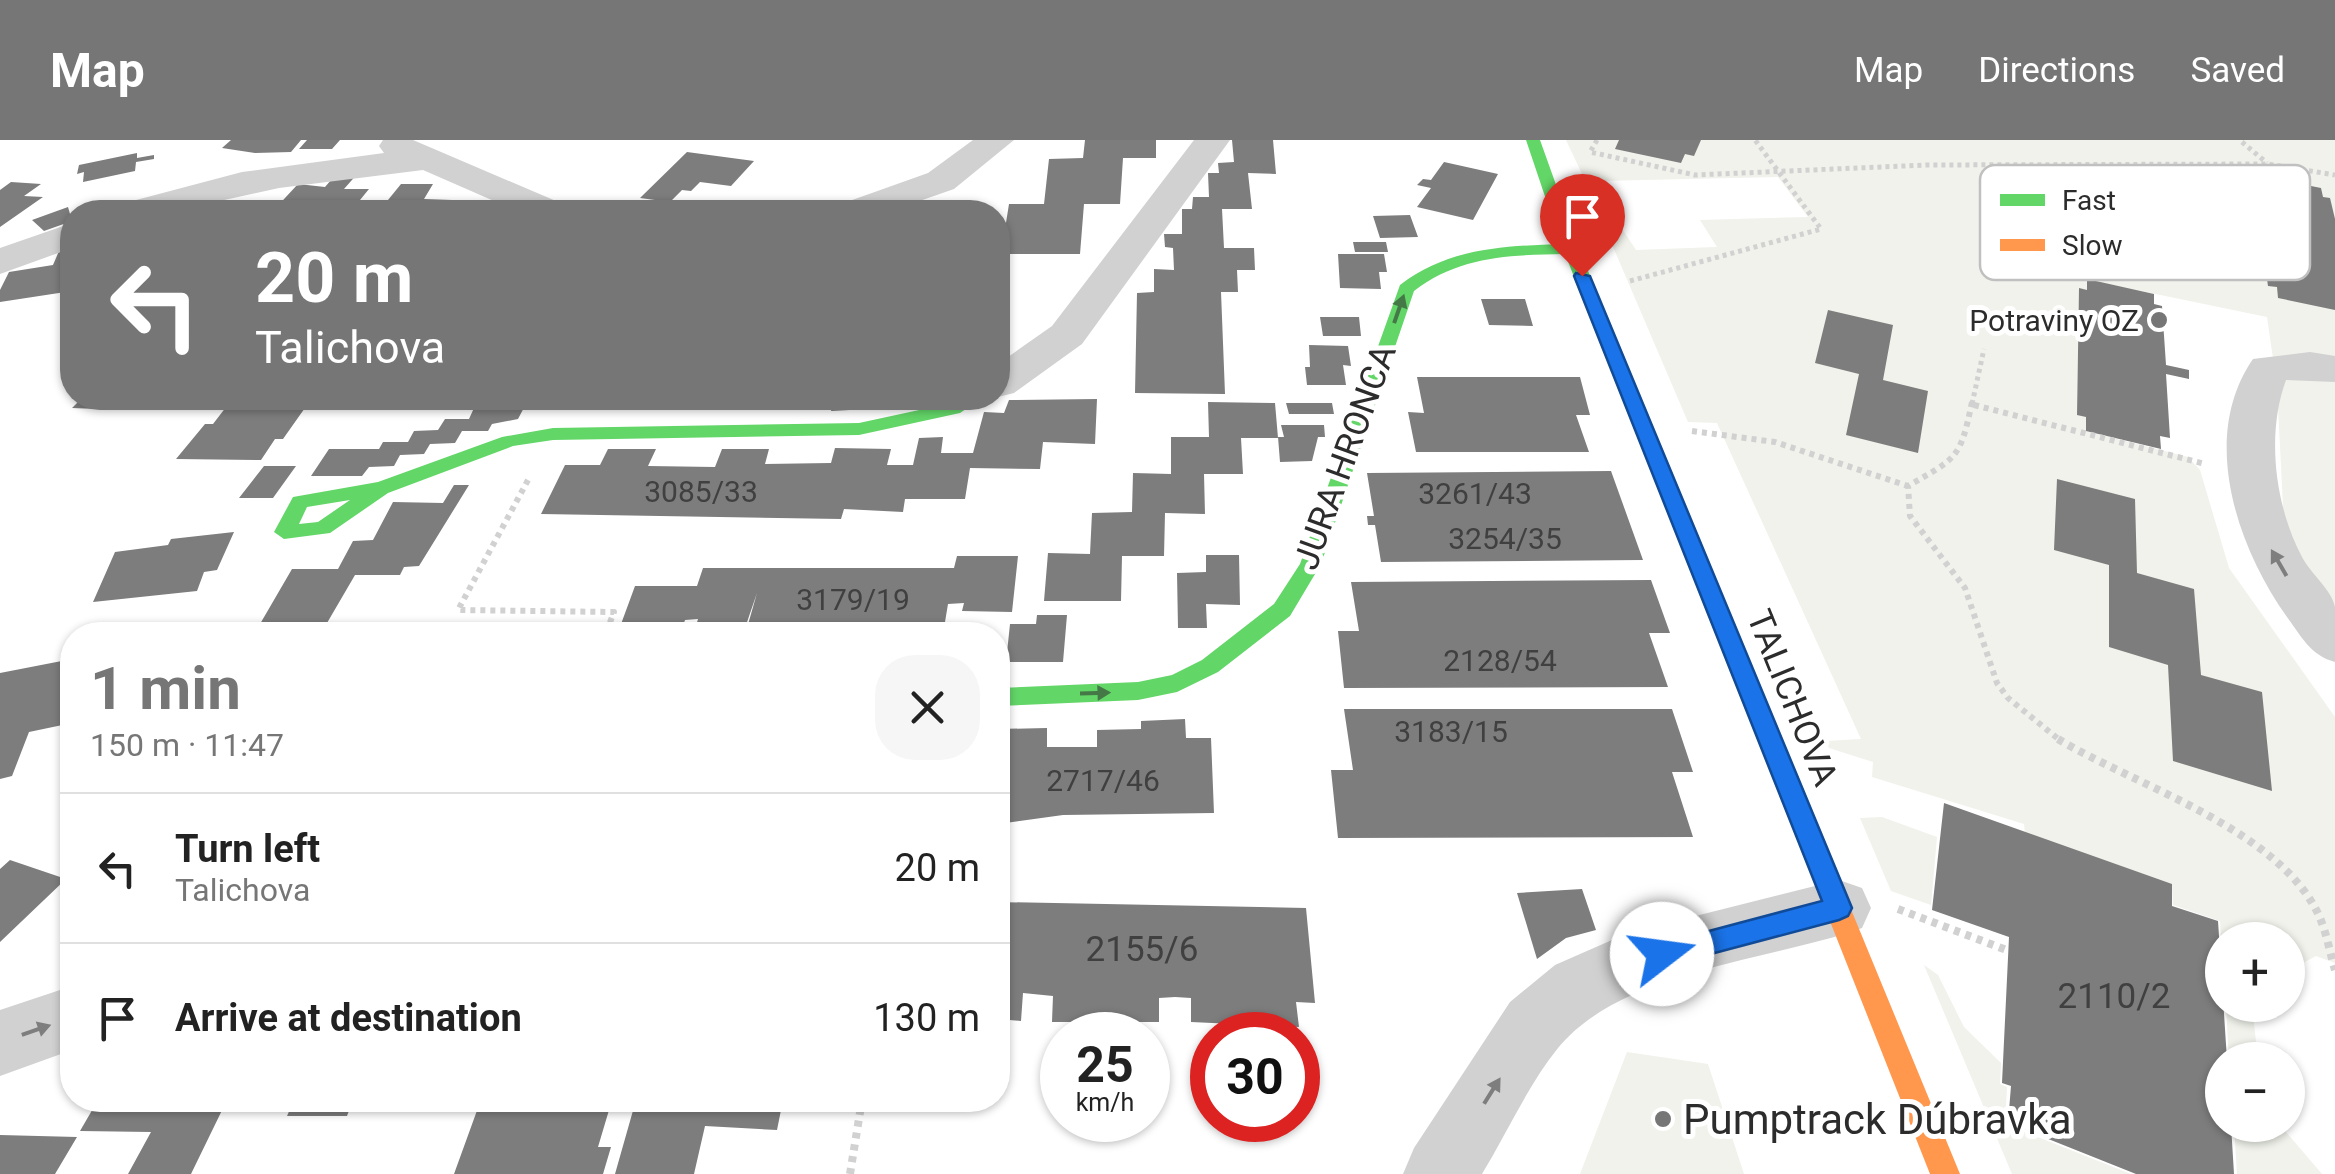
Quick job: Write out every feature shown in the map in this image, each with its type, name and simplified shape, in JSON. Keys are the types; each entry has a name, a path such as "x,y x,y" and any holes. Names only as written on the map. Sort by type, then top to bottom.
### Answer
{"street":[{"path":"384,140 523,200"},
{"path":"888,200 941,181 996,140"},
{"path":"1010,375 1067,335 1212,140"},
{"name":"TALICHOVA","path":"1532,140 1571,249 1862,906 1945,1174"},
{"path":"167,200 254,180 429,159"},
{"path":"0,262 60,240"},
{"name":"JURA HRONCA","path":"1010,696 1157,688 1210,666 1244,642 1282,610 1310,564 1360,416 1412,281 1437,266 1474,257 1571,249"},
{"path":"2335,369 2310,365 2270,368 2252,416 2252,435 2253,490 2264,538 2293,588 2335,642"},
{"path":"380,488 509,441 553,434 859,430 944,410"},
{"path":"1440,1174 1534,1025 1579,988 1628,963 1862,906"},
{"path":"0,1043 60,1022"}],"path":[{"path":"1597,140 1590,152 1695,176 1774,169 1980,167"},
{"path":"1657,274 1821,228 1755,140"},
{"path":"2242,142 2268,164"},
{"path":"2169,165 2274,165"},
{"path":"1686,431 1724,431 1810,452 1908,486 1950,462 1962,448 1984,349"},
{"path":"1974,405 2208,465"},
{"path":"553,434 458,610 614,612 610,622"},
{"path":"1908,486 1906,508 1917,534 1957,573 1973,608 1981,653 2006,696 2034,723 2261,849 2286,870 2318,911 2333,950 2335,970"},
{"path":"1862,906 2009,951"},
{"path":"850,1174 860,1112"}],"shaded area":[{"path":"1566,140 2335,140 2335,608 2285,546 2277,386 2267,317 2088,280 2087,290 2079,289 2077,414 2086,417 2086,431 2188,457 2200,470 2229,568 2335,717 2335,963 2316,956 2305,962 2305,922 2220,922 2173,905 2172,884 2025,833 2024,824 1872,777 1873,762 1829,748 1826,741 1861,739 1717,423 1688,422 1599,209 1609,209 1636,250 1717,247 1700,220 1808,217 1778,177 1598,181 1601,194 1591,193"},
{"path":"1882,817 1937,837 1931,905 1891,891 1860,818"},
{"path":"1924,965 1938,975 1964,1027 2001,1063 2000,1084 2007,1087 2005,1124 2131,1174 2012,1174"},
{"path":"2227,1022 2254,1022 2256,1042 2228,1042"},
{"name":"Pumptrack Dúbravka","path":"1627,1052 1708,1064 1744,1174 1580,1174"},
{"path":"2235,1142 2295,1142 2322,1174 2237,1174"}],"building":[{"path":"231,140 301,140 291,152 255,153 222,148"},
{"path":"307,140 340,140 332,149 299,149"},
{"path":"1085,140 1156,140 1156,158 1123,158 1120,204 1084,204 1080,254 1010,254 1010,204 1044,204 1049,159 1083,158"},
{"path":"1232,140 1273,140 1276,174 1248,173 1252,209 1222,209 1224,248 1254,248 1255,270 1237,270 1238,292 1221,292 1225,394 1135,393 1137,293 1154,292 1154,269 1174,270 1173,248 1165,247 1164,234 1182,234 1182,209 1192,209 1193,197 1209,197 1208,173 1219,173 1218,163 1234,162"},
{"path":"1619,140 1701,140 1694,156 1685,154 1681,163 1615,149"},
{"path":"687,152 754,161 731,186 700,182 691,191 682,190 672,200 640,198"},
{"path":"137,153 137,158 154,155 154,159 136,162 135,171 83,182 84,172 77,174 79,165"},
{"path":"1444,162 1498,174 1473,220 1417,207 1431,188 1417,185 1423,179 1431,180"},
{"path":"338,172 359,172 344,189 369,189 360,200 283,200 298,184 325,187"},
{"path":"11,182 41,184 24,196 43,197 0,227 0,190"},
{"path":"401,184 433,184 424,199 452,200 388,200"},
{"path":"2310,186 2321,188 2323,197 2330,198 2335,219 2335,310 2278,298 2277,287 2268,286 2267,280 2310,280"},
{"path":"60,210 60,225 44,231 32,220"},
{"path":"1410,215 1418,237 1380,238 1373,216"},
{"path":"1353,242 1386,242 1388,252 1355,252"},
{"path":"59,251 60,293 0,302 0,290 9,272 53,265"},
{"path":"1338,254 1384,254 1387,272 1379,272 1381,289 1340,288"},
{"path":"2087,280 2091,280 2154,294 2154,304 2162,306 2166,365 2189,370 2189,379 2166,374 2170,438 2160,436 2161,449 2086,431 2086,417 2077,415 2079,288 2087,290"},
{"path":"1481,299 1525,299 1533,326 1489,325"},
{"path":"1828,310 1893,325 1883,380 1928,391 1918,453 1846,435 1859,374 1815,363"},
{"path":"1320,317 1359,317 1361,336 1323,336"},
{"path":"1309,345 1348,346 1351,366 1343,365 1346,385 1307,385"},
{"path":"1417,377 1580,377 1590,415 1576,415 1589,452 1416,452 1408,412 1424,413"},
{"path":"1097,399 1095,444 1043,442 1040,469 970,468 965,499 905,499 903,512 844,509 841,519 541,514 565,465 600,465 608,449 656,449 648,466 715,467 722,449 769,449 765,464 831,463 835,448 891,449 887,465 913,465 919,438 943,437 941,453 973,453 984,412 1004,413 1010,410 1010,400"},
{"path":"1208,402 1275,403 1278,438 1241,438 1243,474 1204,474 1205,514 1165,513 1164,556 1122,556 1121,601 1044,601 1048,553 1090,554 1092,513 1132,512 1133,473 1171,474 1171,437 1209,437"},
{"path":"1286,403 1332,403 1334,414 1289,414"},
{"path":"224,410 303,410 283,439 275,439 261,460 176,459 205,424 213,424"},
{"path":"473,410 523,410 518,419 492,424 488,431 462,431 455,443 430,444 424,454 400,455 394,466 369,467 362,476 311,476 329,449 379,449 383,442 408,442 414,431 438,430 445,419 469,419"},
{"path":"1281,425 1324,425 1325,437 1318,437 1312,461 1280,462 1278,437 1284,437"},
{"path":"264,466 296,466 273,498 239,498"},
{"path":"1611,471 1643,560 1381,562 1375,525 1368,525 1367,516 1374,516 1367,473"},
{"path":"2057,479 2135,499 2137,573 2194,589 2201,675 2262,692 2272,791 2173,761 2168,665 2109,647 2109,565 2054,550"},
{"path":"454,485 469,485 419,566 404,567 400,575 355,575 328,622 261,622 292,569 338,569 353,541 373,540 393,502 443,503"},
{"path":"234,532 217,570 204,572 197,591 93,602 115,552 168,545 171,539"},
{"path":"1206,555 1239,555 1240,605 1206,604 1207,628 1178,628 1177,573 1206,572"},
{"path":"957,556 1018,556 1012,612 962,611 964,603 948,604 945,622 749,622 757,593 747,622 622,622 635,586 697,586 703,568 954,568"},
{"path":"1651,580 1670,633 1649,633 1668,687 1344,688 1338,631 1359,631 1351,582"},
{"path":"1037,615 1067,615 1063,662 1010,662 1010,624 1036,624"},
{"path":"60,661 60,726 29,732 12,776 0,779 0,673"},
{"path":"1344,709 1672,709 1693,772 1672,772 1693,837 1338,838 1331,770 1353,770"},
{"path":"1185,719 1186,738 1211,738 1214,813 1063,815 1010,822 1010,729 1047,728 1047,747 1097,747 1097,730 1141,729 1141,721"},
{"path":"1944,803 2172,884 2172,906 2218,921 2205,922 2205,1022 2225,1022 2226,1042 2205,1042 2205,1142 2232,1142 2234,1174 2136,1174 2008,1123 2011,1086 2002,1083 2009,937 1932,910"},
{"path":"10,860 60,877 60,885 0,942 0,869"},
{"path":"1582,889 1596,930 1566,938 1537,959 1517,893"},
{"path":"1010,902 1306,908 1315,1003 1296,1002 1297,1012 1191,1012 1191,998 1175,997 1159,998 1159,1012 1052,1012 1053,996 1023,993 1021,1021 1010,1020"},
{"path":"91,1112 221,1112 191,1174 128,1174 151,1132 80,1131"},
{"path":"289,1112 348,1112 347,1116 287,1116"},
{"path":"476,1112 608,1112 598,1147 611,1147 603,1174 454,1174"},
{"path":"633,1112 781,1112 777,1130 705,1126 694,1174 615,1174"},
{"path":"0,1135 77,1137 55,1174 0,1174"}],"traffic: fast":[{"path":"1533,140 1571,249 1796,805"},
{"path":"1010,696 1138,691 1177,683 1210,666 1282,610 1310,564 1406,289 1424,275 1463,258 1505,251 1571,249"},
{"path":"381,488 509,441 553,434 859,429 948,410"},
{"path":"381,488 323,528 284,532 300,502 381,488"}],"traffic: slow":[{"path":"1796,805 1945,1174"}],"place":[{"name":"Potraviny OZ","path":"2159,320"},
{"name":"Pumptrack Dúbravka","path":"1663,1119"}],"route":[{"path":"1582,276 1839,908 1662,954"}]}
